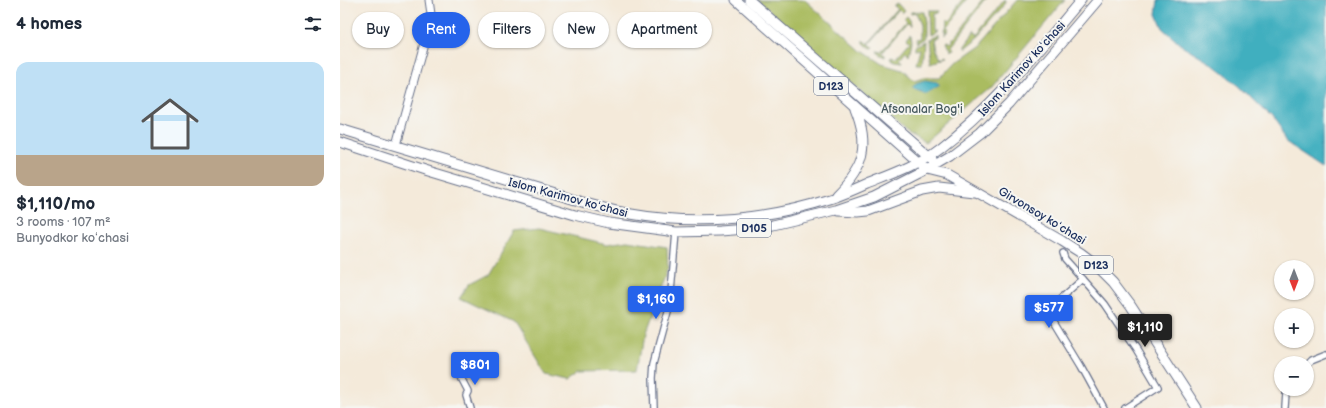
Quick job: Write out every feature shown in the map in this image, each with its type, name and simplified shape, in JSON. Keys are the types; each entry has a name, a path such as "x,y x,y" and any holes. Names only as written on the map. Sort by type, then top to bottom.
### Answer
{"main road":[{"name":"Girvonsoy koʻchasi","path":"736,0 927,170 947,175 1068,244 1087,257 1113,282 1131,306 1197,408"},
{"name":"D123","path":"749,0 937,164"},
{"name":"Islom Karimov koʻchasi","path":"342,129 572,199 610,209 654,217 688,219 736,218 778,212 834,198 892,174 928,156 968,126 984,110 1017,76 1081,0"},
{"name":"Islom Karimov koʻchasi","path":"340,143 575,215 609,223 676,232 747,229 795,220 836,210 874,196 927,170 950,156 980,133 1010,104 1098,0"},
{"path":"834,198 853,174 863,150 861,126 854,106"},
{"name":"Girvonsoy koʻchasi","path":"937,164 947,175"},
{"path":"512,195 516,181"},
{"path":"836,210 858,212 868,211 922,191 939,188 978,192"}],"street":[{"path":"396,145 431,14 429,0"},
{"path":"340,143 342,129"},
{"path":"654,408 654,363 670,304 676,232"},
{"path":"1063,253 1065,259 1105,304 1136,350 1158,387 1124,408"},
{"path":"1050,315 1050,310 1056,303 1083,279"},
{"path":"1034,306 1050,315 1104,408"},
{"path":"1314,359 1326,354"},
{"path":"458,372 468,391 466,395 470,408"},
{"path":"1285,408 1286,396"}],"green space":[{"name":"Afsonalar Bog'i","path":"758,0 805,0 862,51 882,64 902,70 914,81 923,78 939,78 952,64 976,47 1017,0 1065,0 991,88 926,143 906,132"},
{"path":"965,0 968,0 943,31 945,34 941,38 942,22 945,25"},
{"path":"985,0 987,0 947,50 949,53 946,54 942,45 946,47"},
{"path":"1005,0 1005,5 974,40 958,51 969,36 973,39"},
{"path":"898,4 904,11 902,13 899,10 869,44 873,48 871,49 864,43 864,40 868,44 898,9 894,6"},
{"path":"927,11 936,11 937,13 932,14 932,30 936,31 928,35"},
{"path":"910,12 922,12 924,38 916,43 916,39 920,38 920,25 915,13 910,14"},
{"path":"906,17 909,21 910,27 907,24 882,53 885,57 879,54 877,51 881,52 906,23 903,20"},
{"path":"910,35 911,42 908,55 905,52 899,59 902,63 894,62 891,59 892,57 895,59 909,43 906,40"},
{"path":"935,35 935,38 931,39 933,50 939,60 942,58 943,59 930,63 927,39"},
{"path":"924,41 922,64 916,64 920,48 915,49 915,46"},
{"path":"539,228 607,244 627,241 667,247 668,268 643,335 637,370 581,371 570,379 546,374 514,322 461,297 469,285 488,275 514,231"}],"water":[{"path":"1158,0 1326,0 1326,166 1287,140 1272,119 1238,85 1212,64 1183,47 1162,28 1156,14"},
{"path":"925,81 937,83 940,86 927,94 923,94 922,92 912,89 916,84"}]}
